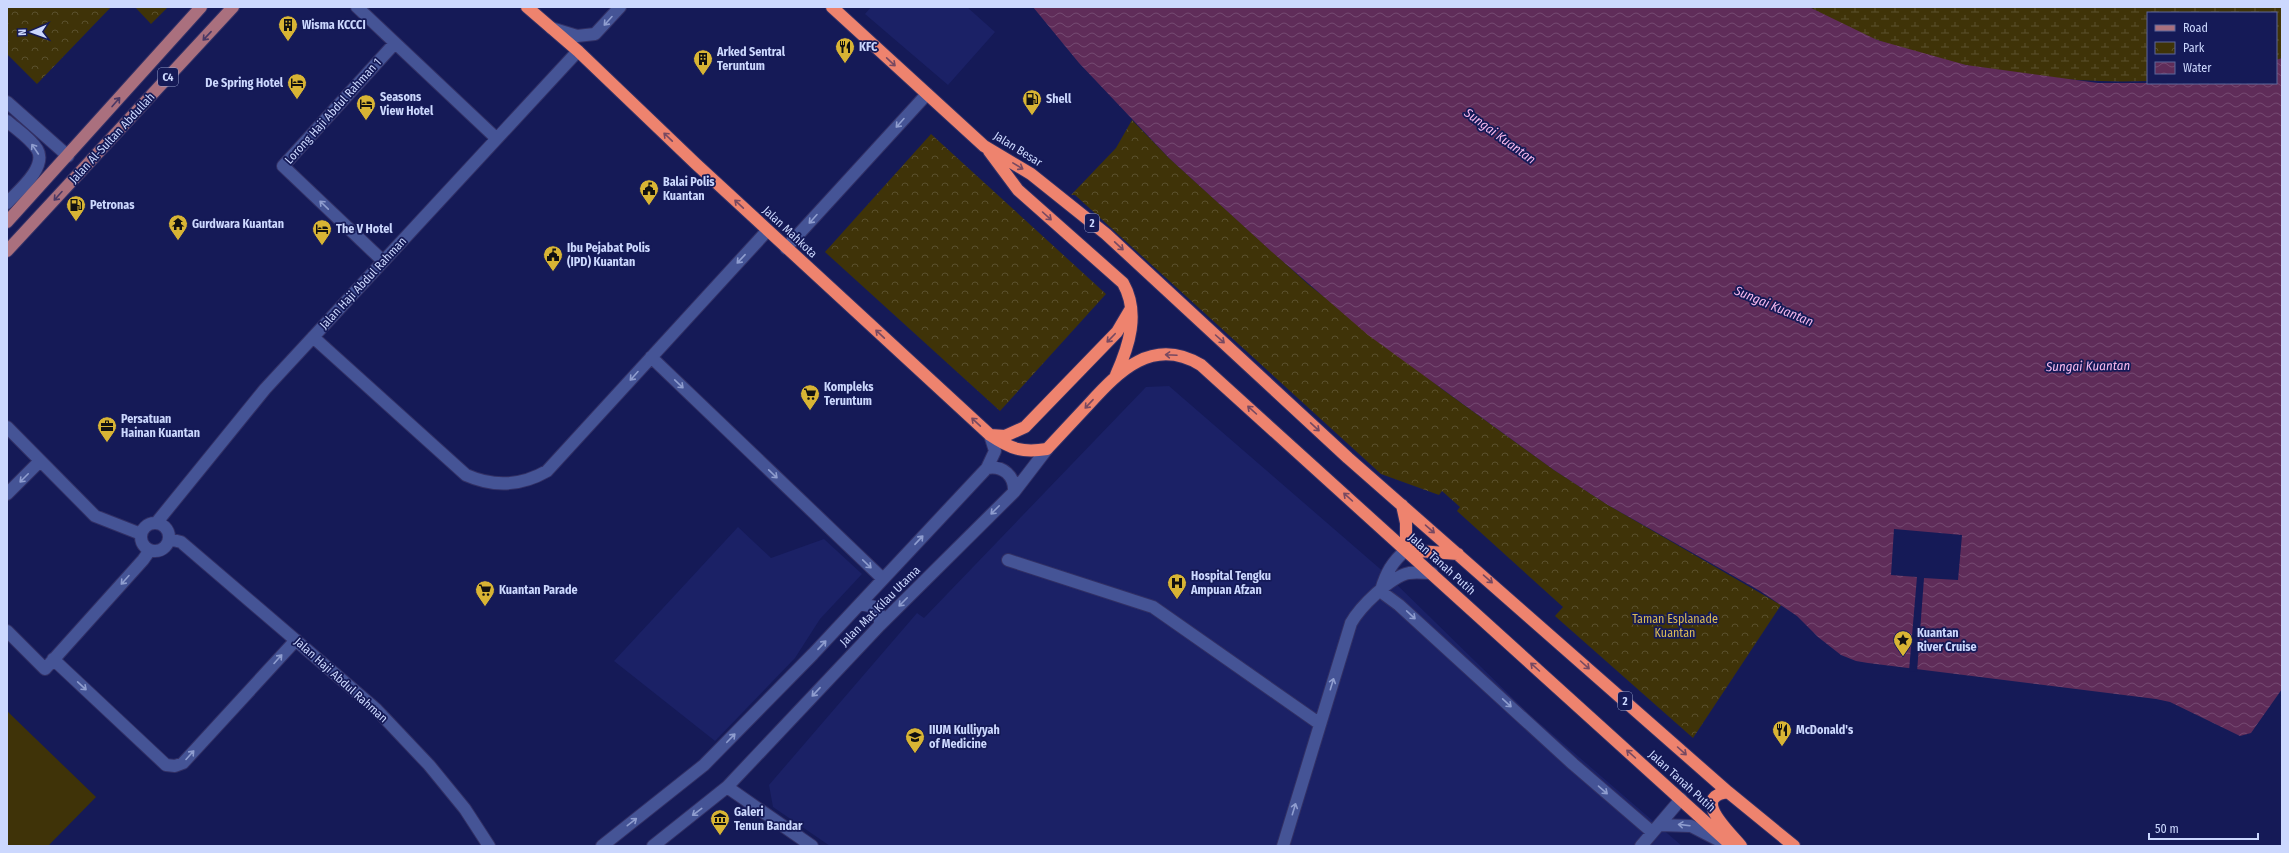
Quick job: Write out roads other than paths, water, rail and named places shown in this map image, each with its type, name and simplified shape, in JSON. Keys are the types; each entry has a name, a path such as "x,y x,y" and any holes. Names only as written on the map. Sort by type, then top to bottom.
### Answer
{"highway":[{"name":"Jalan Mahkota","path":"527,7 578,51 767,231 990,435 1009,448 1032,451 1047,449"},
{"name":"Jalan Besar","path":"832,7 984,146 1049,187 1106,234 1191,312"},
{"path":"984,146 1018,190 1123,283 1131,305 1130,338 1126,353 1116,375"},
{"path":"990,435 1005,436 1025,427 1117,332 1131,305"},
{"name":"Jalan Tanah Putih","path":"1191,312 1342,453 1728,792 1794,846"},
{"name":"Jalan Tanah Putih","path":"1116,375 1138,362 1156,356 1176,355 1188,358 1217,379 1732,846"},
{"name":"Jalan Mat Kilau Utama","path":"1047,449 1116,375"},
{"path":"1402,505 1406,523 1406,550 1458,554"},
{"path":"1728,792 1715,795 1711,799 1712,806 1714,813 1741,846"}],"main road":[{"name":"Jalan Al-Sultan Abdullah","path":"7,222 201,7"},
{"name":"Jalan Al-Sultan Abdullah","path":"7,251 234,7"}],"street":[{"path":"357,7 496,138"},
{"path":"551,28 577,36 595,34 620,7"},
{"name":"Lorong Haji Abdul Rahman 1","path":"383,261 283,166 395,43"},
{"name":"Jalan Haji Abdul Rahman","path":"157,522 255,401 496,138 578,51"},
{"path":"786,248 927,94"},
{"path":"7,102 68,156"},
{"path":"7,121 37,149 39,157 36,169 7,203"},
{"path":"313,337 466,475 479,480 509,484 536,477 547,471 767,231"},
{"path":"651,357 883,579"},
{"path":"7,427 95,516 142,534"},
{"name":"Jalan Mat Kilau Utama","path":"602,846 704,764 860,604 987,468 995,451 990,435"},
{"name":"Jalan Mat Kilau Utama","path":"653,846 727,787 880,625 1014,492 1047,449"},
{"path":"7,494 40,461"},
{"path":"987,468 997,467 1007,472 1013,481 1014,492"},
{"path":"157,522 166,527 169,539 162,549 150,550 142,542 142,534 146,526 157,522"},
{"name":"Jalan Haji Abdul Rahman","path":"169,539 181,542 376,709 412,746 464,809 489,846"},
{"path":"7,631 45,669 143,560 150,550"},
{"path":"1380,591 1386,572 1394,560 1406,550"},
{"path":"1008,560 1158,609 1320,724"},
{"path":"1283,846 1350,624 1359,611 1390,582 1409,573 1432,573"},
{"path":"1380,591 1399,605 1573,764 1656,829 1691,826 1732,846"},
{"path":"860,604 875,607 880,615 880,625"},
{"path":"53,659 166,765 175,766 183,763 296,640"},
{"path":"727,787 812,846"},
{"path":"1641,846 1681,799"}],"water":[{"name":"Sungai Kuantan","path":"1033,7 1809,7 1877,40 1966,65 2098,83 2277,84 2277,60 2282,58 2282,689 2251,733 2240,736 2170,702 2156,699 1868,663 1856,661 1841,655 1818,637 1797,616 1760,591 1608,505 1554,470 1368,335 1272,252 1169,158 1079,63"}],"place":[{"name":"Wisma KCCCI","path":"288,42"},
{"name":"KFC","path":"845,64"},
{"name":"Arked Sentral Teruntum","path":"703,76"},
{"name":"De Spring Hotel","path":"297,100"},
{"name":"Shell","path":"1032,116"},
{"name":"Seasons View Hotel","path":"366,121"},
{"name":"Balai Polis Kuantan","path":"649,206"},
{"name":"Petronas","path":"76,222"},
{"name":"Gurdwara Kuantan","path":"178,241"},
{"name":"The V Hotel","path":"322,246"},
{"name":"Ibu Pejabat Polis (IPD) Kuantan","path":"553,272"},
{"name":"Kompleks Teruntum","path":"810,411"},
{"name":"Persatuan Hainan Kuantan","path":"107,443"},
{"name":"Hospital Tengku Ampuan Afzan","path":"1177,600"},
{"name":"Kuantan Parade","path":"485,607"},
{"name":"Kuantan River Cruise","path":"1903,657"},
{"name":"McDonald's","path":"1782,747"},
{"name":"IIUM Kulliyyah of Medicine","path":"915,754"},
{"name":"Galeri Tenun Bandar","path":"720,836"}],"park label":[{"name":"Taman Esplanade Kuantan","path":"1675,626"}]}
